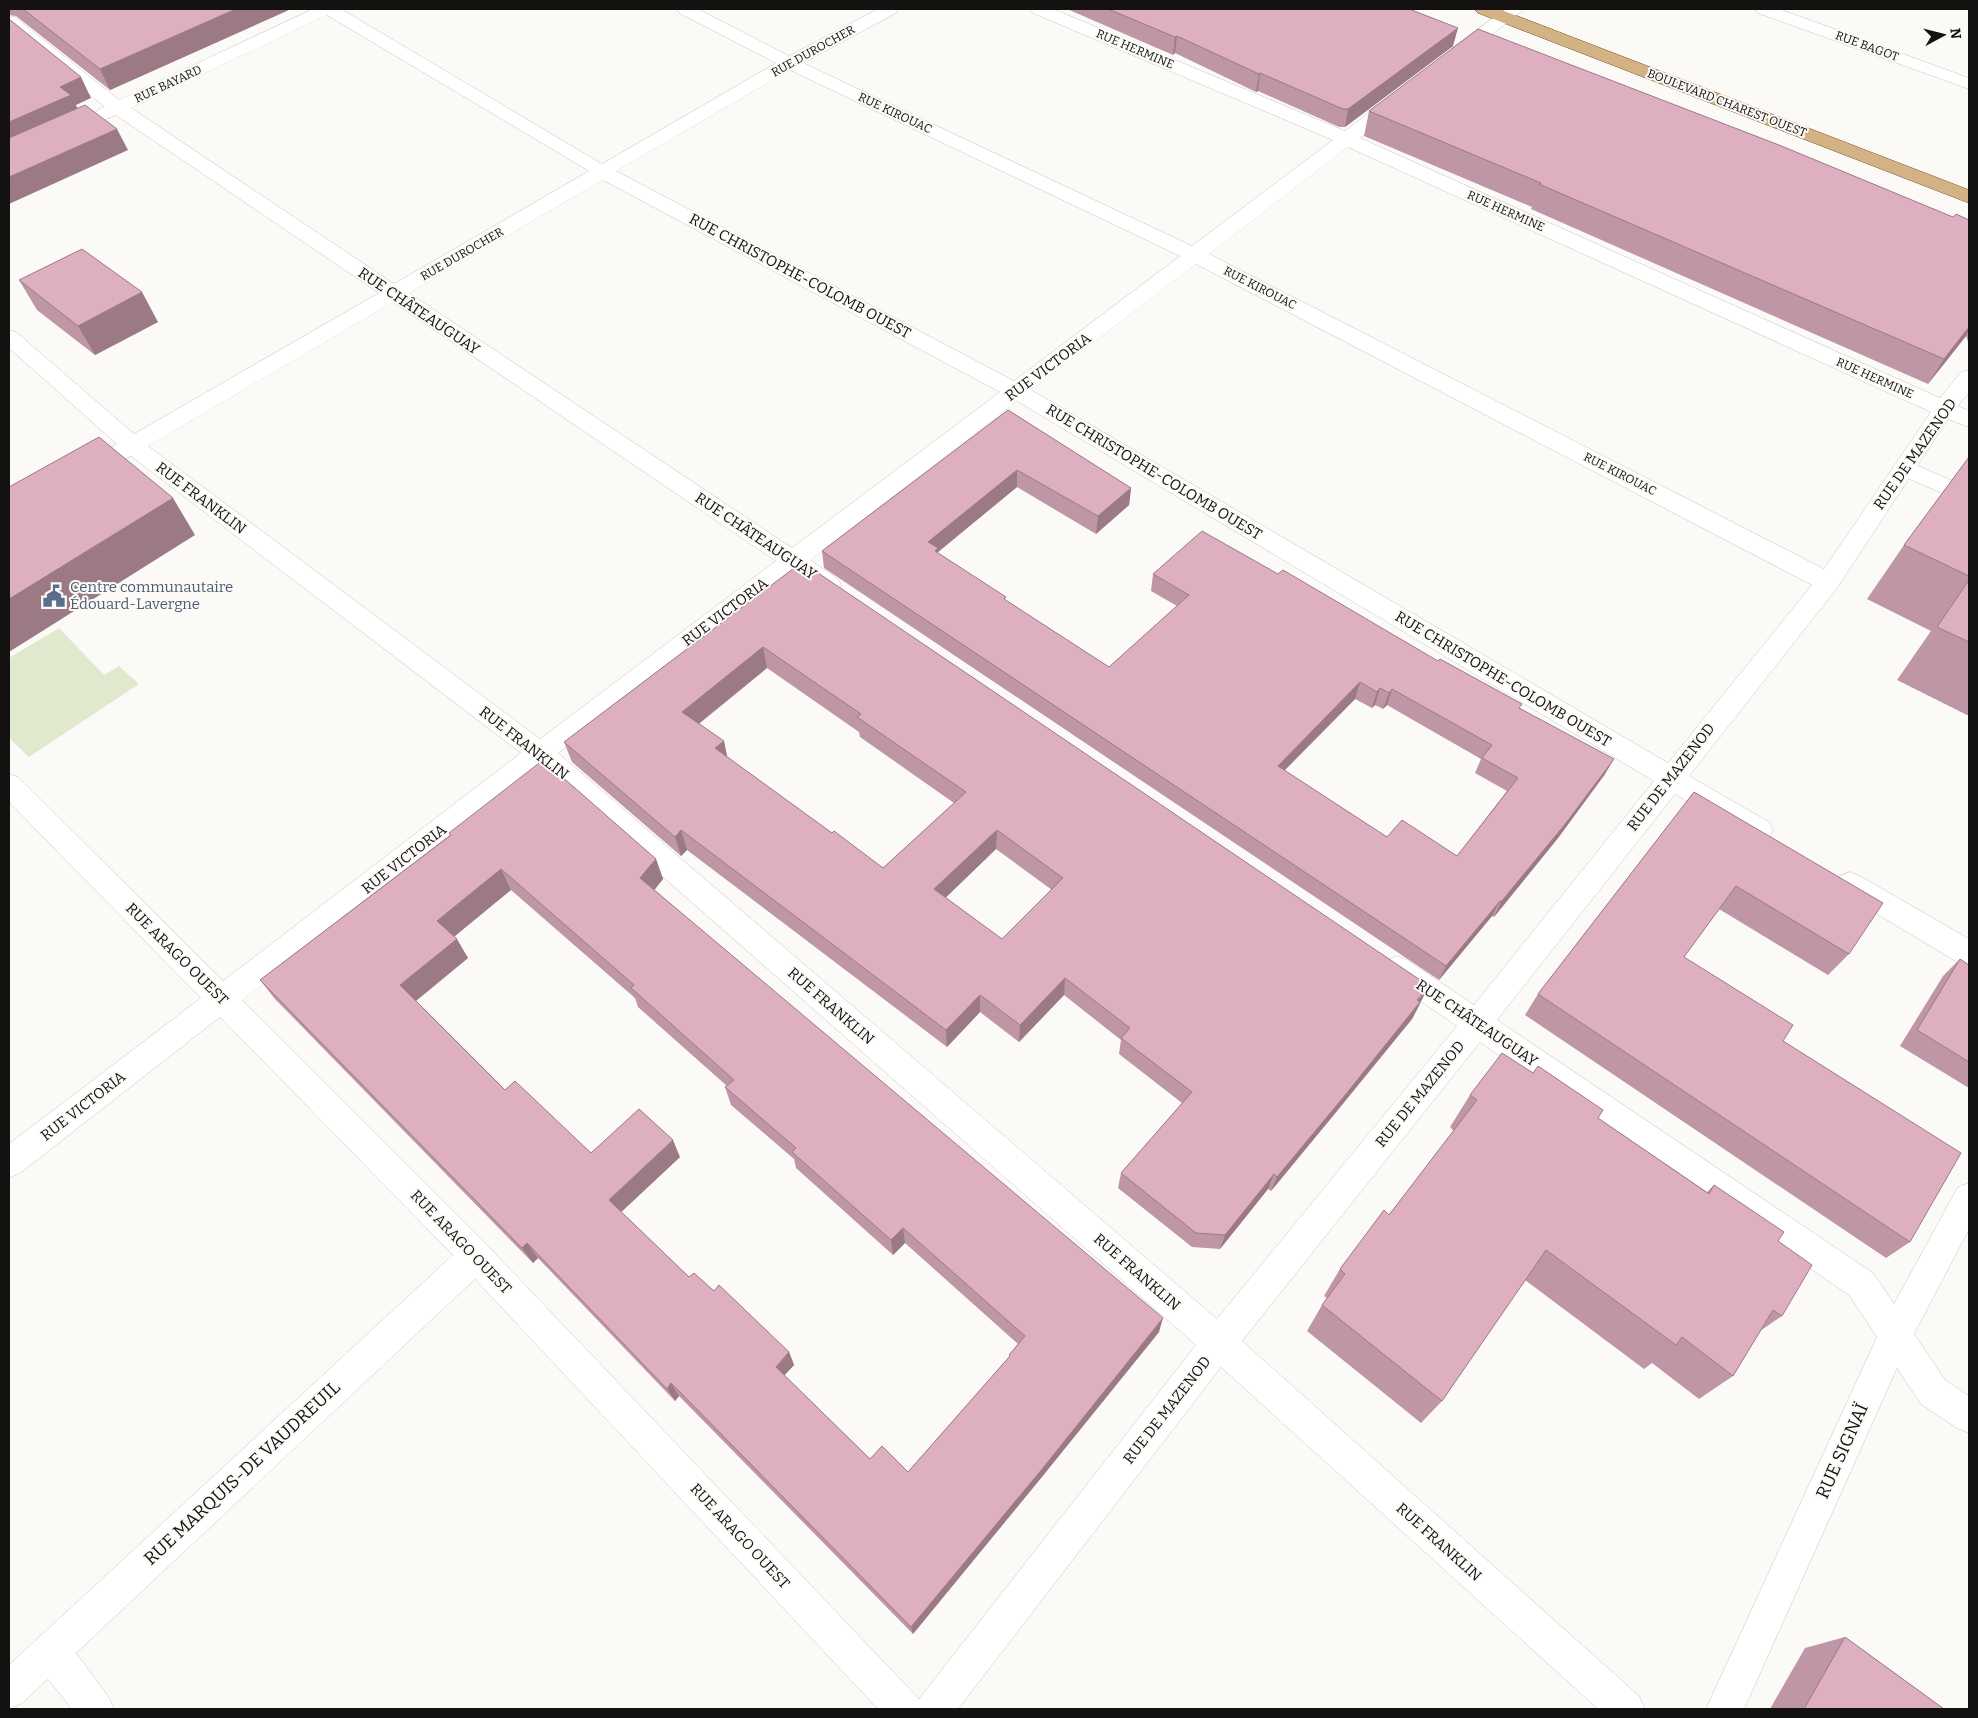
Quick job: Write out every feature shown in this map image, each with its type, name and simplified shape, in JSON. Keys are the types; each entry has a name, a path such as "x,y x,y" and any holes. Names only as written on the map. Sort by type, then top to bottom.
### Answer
{"main road":[{"name":"BOULEVARD CHAREST OUEST","path":"1501,11 1969,196"}],"street":[{"name":"RUE BAYARD","path":"90,120 328,9"},
{"name":"RUE CHRISTOPHE-COLOMB OUEST","path":"328,9 603,172 1016,391 1773,838"},
{"name":"RUE KIROUAC","path":"685,9 789,63 1195,255 1828,582"},
{"name":"RUE DUROCHER","path":"99,464 789,63 890,9"},
{"name":"RUE HERMINE","path":"1039,9 1347,139 1956,414"},
{"name":"RUE BAGOT","path":"1764,9 1969,84"},
{"path":"1442,66 1501,11"},
{"name":"RUE CHÂTEAUGUAY","path":"9,21 118,108 851,600"},
{"name":"RUE VICTORIA","path":"9,1163 540,753 1410,90"},
{"name":"RUE FRANKLIN","path":"9,337 132,446 540,753 1219,1343 1626,1709"},
{"name":"RUE DE MAZENOD","path":"934,1709 1219,1343 1828,582 1904,468 1956,414 1969,377"},
{"path":"1904,468 1969,497"},
{"name":"RUE ARAGO OUEST","path":"9,785 476,1256 904,1709"},
{"path":"1833,874 1969,954"},
{"name":"RUE CHÂTEAUGUAY","path":"1378,956 1861,1284 1933,1392 1969,1416"},
{"name":"RUE SIGNAÏ","path":"1725,1709 1895,1335 1969,1198"},
{"name":"RUE MARQUIS-DE VAUDREUIL","path":"9,1690 476,1256"},
{"path":"51,1652 95,1709"}],"green space":[{"path":"59,628 104,675 119,666 139,684 29,757 9,738 9,658"}],"building":[{"path":"23,9 236,9 100,69"},
{"path":"1108,9 1409,9 1458,28 1348,109 1343,109 1259,74 1177,36 1175,37"},
{"path":"9,19 81,77 60,87 71,95 9,122"},
{"path":"1478,29 1779,145 1953,217 1956,214 1969,220 1969,327 1944,359 1539,184 1541,183 1369,111"},
{"path":"85,105 117,129 9,177 9,138"},
{"path":"82,249 142,292 78,326 19,280"},
{"path":"1008,410 1131,488 1098,516 1017,470 928,542 938,548 935,551 1006,597 1004,599 1109,667 1189,595 1153,574 1202,531 1278,574 1283,570 1438,661 1440,659 1522,704 1519,708 1614,759 1566,823 1446,966 822,551","holes":["1360,682 1377,692 1380,688 1389,693 1392,689 1492,745 1482,758 1518,778 1457,856 1402,820 1387,837 1278,766"]},
{"path":"99,437 173,498 9,599 9,487"},
{"path":"1969,457 1969,576 1904,545"},
{"path":"802,562 1429,986 1417,1000 1420,1002 1342,1099 1277,1177 1274,1174 1225,1235 1196,1233 1121,1173 1192,1092 1121,1038 1130,1028 1065,978 1020,1025 980,995 946,1030 681,830 675,837 564,742","holes":["763,647 861,714 857,717 966,792 883,868 834,831 832,833 715,748 724,741 682,712","997,830 1063,878 1002,939 934,889"]},
{"path":"1969,580 1969,642 1937,627"},
{"path":"543,760 656,859 640,878 1163,1318 1043,1468 911,1627 671,1383 667,1389 527,1243 522,1248 260,980 451,835 449,833","holes":["501,869 634,985 631,988 734,1080 725,1087 796,1148 792,1152 891,1240 903,1228 1025,1336 1010,1356 908,1472 882,1446 870,1459 776,1367 789,1352 719,1285 714,1291 694,1273 689,1277 609,1200 673,1140 639,1109 591,1153 515,1081 505,1090 400,985 457,939 437,921"]},
{"path":"1694,792 1883,903 1849,954 1736,886 1684,957 1793,1025 1783,1041 1961,1153 1910,1242 1538,994"},
{"path":"1960,959 1969,965 1969,1062 1917,1030"},
{"path":"1502,1053 1533,1073 1538,1066 1603,1110 1598,1118 1709,1194 1714,1185 1784,1232 1778,1241 1812,1265 1782,1316 1773,1310 1733,1376 1682,1337 1676,1345 1546,1250 1442,1401 1322,1305 1345,1274 1340,1269 1384,1210 1389,1215 1477,1100 1470,1095"},
{"path":"1845,1637 1944,1709 1804,1709"}],"place":[{"name":"Centre communautaire Édouard-Lavergne","path":"54,596"}]}
